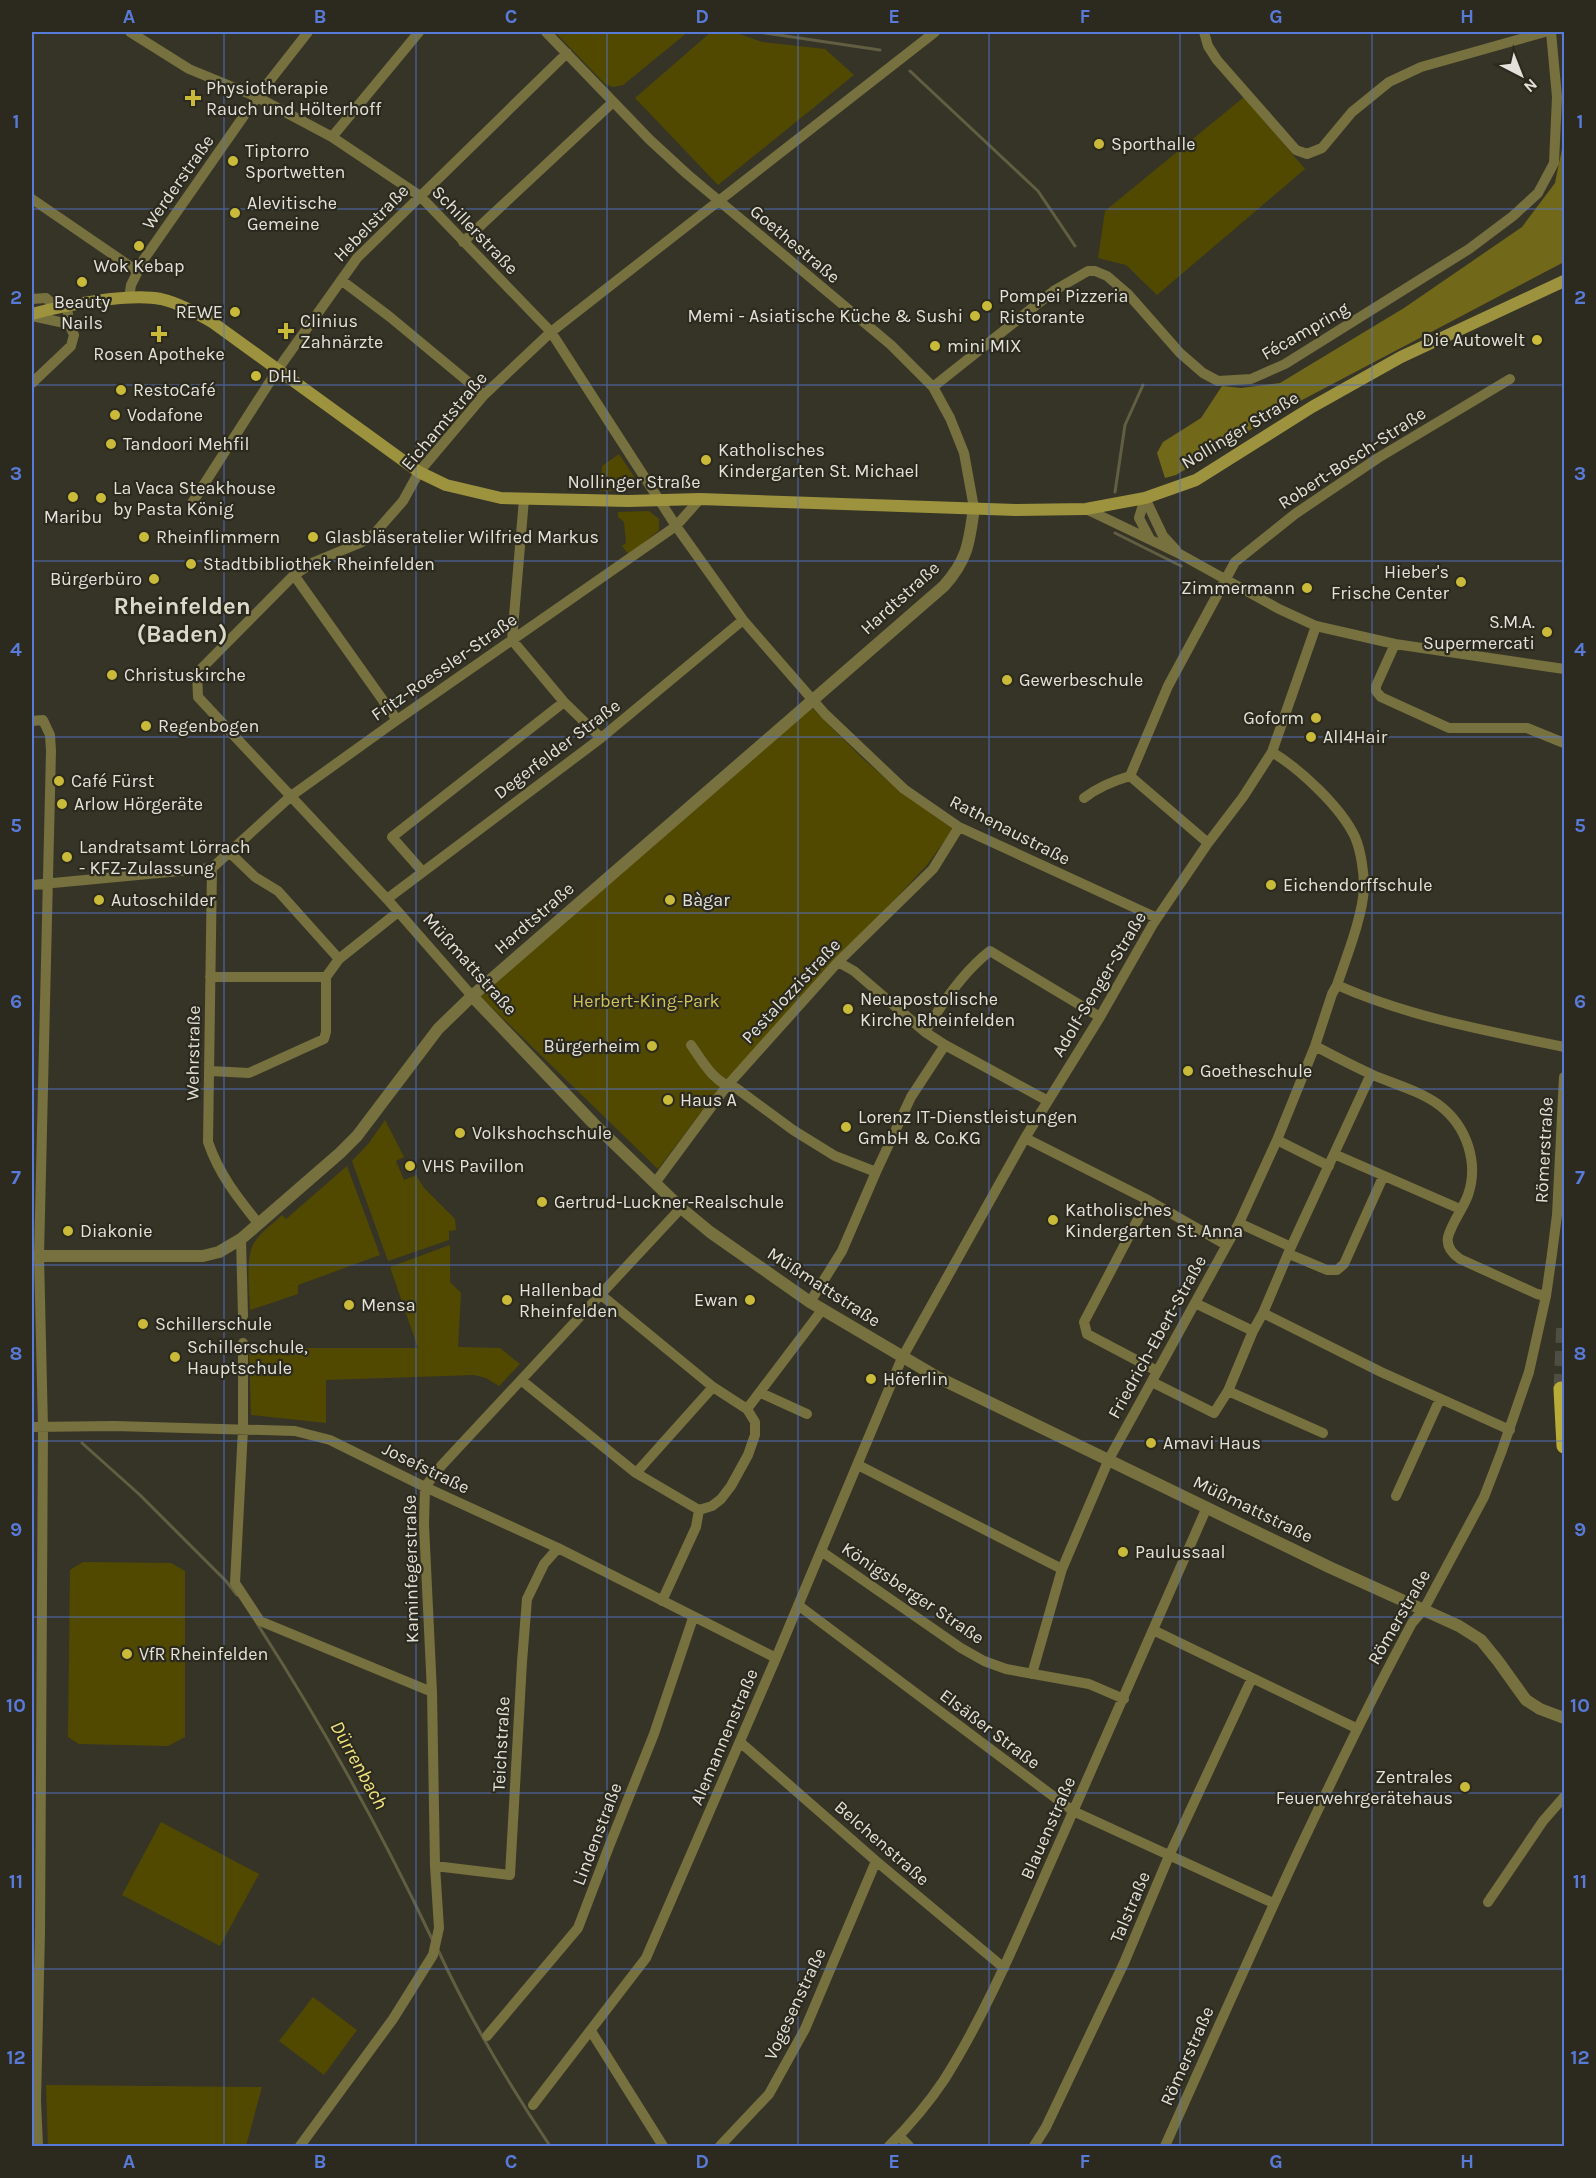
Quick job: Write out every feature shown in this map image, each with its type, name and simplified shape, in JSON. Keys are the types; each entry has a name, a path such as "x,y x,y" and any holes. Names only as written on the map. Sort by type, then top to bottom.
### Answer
{"main road":[{"name":"Nollinger Straße","path":"32,315 62,306 129,298 161,299 183,306 212,322 419,472 446,485 501,498 628,501 700,499 1016,510 1086,509 1145,498 1196,480 1312,407 1401,357 1564,281"},
{"path":"1561,1389 1564,1446"}],"street":[{"name":"Schillerstraße","path":"130,32 189,69 256,97 332,137 420,196 551,332 661,499 676,526 744,620"},
{"name":"Werderstraße","path":"129,298 137,271 256,97 308,32"},
{"path":"332,137 419,32"},
{"name":"Goethestraße","path":"546,32 650,140 717,201 891,345 933,387 950,418 964,453 974,508"},
{"name":"Eichamtstraße","path":"198,697 197,673 294,575 314,562 360,543 374,534 403,501 419,472 484,395 551,332 935,32"},
{"path":"1204,32 1208,46 1217,60 1296,150 1306,154 1322,148 1352,112 1389,82 1421,68 1545,32"},
{"name":"Fécampring","path":"933,387 1055,290 1079,274 1088,271 1107,276 1128,294 1180,353 1203,373 1218,381 1251,379 1285,364 1469,249 1513,216 1538,193 1554,163 1557,97 1551,32"},
{"name":"Hebelstraße","path":"192,503 278,369 357,258 567,53"},
{"path":"463,242 613,102"},
{"path":"32,199 137,271"},
{"path":"341,280 390,317 484,395"},
{"path":"32,298 46,298 62,306 74,335 71,346 32,383"},
{"path":"32,315 69,324"},
{"name":"Robert-Bosch-Straße","path":"1130,776 1168,686 1235,562 1295,514 1378,458 1510,379"},
{"path":"1145,498 1139,518 1151,541"},
{"path":"1145,498 1163,536 1178,553"},
{"path":"524,499 512,640 564,702 600,738"},
{"name":"Fritz-Roessler-Straße","path":"212,868 291,795 676,526 700,499"},
{"name":"Hardtstraße","path":"35,1256 203,1256 219,1252 241,1239 357,1136 438,1029 472,996 931,598 954,575 968,550 974,508"},
{"path":"1086,509 1178,553 1279,609 1316,626 1395,644 1564,669"},
{"path":"294,575 397,720"},
{"name":"Rathenaustraße","path":"744,620 825,714 904,789 959,827 1157,918"},
{"name":"Degerfelder Straße","path":"387,899 600,738 744,620"},
{"name":"Adolf-Senger-Straße","path":"902,1358 1025,1138 1100,1017 1157,918 1272,752 1316,626"},
{"path":"1395,644 1376,686 1376,691 1381,697 1449,728 1527,728 1564,743"},
{"name":"Müßmattstraße","path":"198,697 387,899 472,996 595,1125 681,1208 710,1232 822,1310 937,1377 1329,1567 1459,1626 1481,1640 1526,1700 1540,1710 1564,1718"},
{"path":"422,871 392,837 564,702"},
{"path":"32,721 43,720 50,735 51,751 35,1256 43,1427 36,1764 38,2146"},
{"name":"Friedrich-Ebert-Straße","path":"1032,1674 1062,1569 1109,1459 1239,1223 1277,1140 1337,986 1359,913 1364,888 1355,838 1324,796 1290,763 1272,752"},
{"path":"1084,798 1094,790 1130,776 1208,843"},
{"name":"Pestalozzistraße","path":"655,1183 726,1087 838,962 933,869 959,827"},
{"path":"229,852 255,877 279,891 339,959"},
{"path":"32,885 212,868"},
{"name":"Wehrstraße","path":"212,868 208,1142 216,1165 234,1193 258,1223"},
{"path":"210,1071 249,1073 324,1039 326,977 339,959 398,912"},
{"path":"925,1032 941,1005 990,951 1100,1017"},
{"path":"838,962 854,970 925,1032 1048,1101"},
{"path":"210,977 326,977"},
{"path":"1337,986 1409,1011 1564,1047"},
{"path":"691,1045 705,1066 726,1087 736,1088 793,1130 835,1156 876,1172"},
{"path":"810,1302 842,1251 911,1097 945,1045"},
{"path":"1315,1046 1439,1105 1459,1128 1471,1153 1473,1169 1467,1197 1448,1237 1452,1253 1460,1259 1546,1296"},
{"path":"1148,1200 1084,1322 1087,1334 1214,1413 1228,1391 1253,1331 1371,1074"},
{"name":"Römerstraße","path":"1165,2146 1273,1903 1356,1728 1414,1618 1424,1610 1484,1497 1510,1430 1529,1372 1546,1296 1557,1215 1564,1077"},
{"path":"1025,1138 1148,1200 1226,1245"},
{"path":"1277,1140 1329,1166"},
{"path":"1334,1154 1460,1209"},
{"path":"1239,1223 1327,1270 1337,1270 1344,1264 1383,1177"},
{"name":"Kaminfegerstraße","path":"300,2146 393,2019 433,1955 439,1928 424,1525 425,1487 441,1466 681,1208"},
{"path":"241,1239 243,1316"},
{"path":"521,1380 636,1473 699,1510 712,1506 721,1499 748,1455 754,1435 754,1422 747,1409 713,1387 600,1294"},
{"path":"1195,1303 1253,1331"},
{"path":"747,1409 822,1310"},
{"path":"1263,1313 1440,1399 1510,1430"},
{"path":"243,1343 243,1429 235,1583 261,1621 432,1692"},
{"name":"Alemannenstraße","path":"533,2105 646,1958 858,1466 902,1358"},
{"path":"636,1473 713,1387"},
{"path":"1228,1391 1323,1433"},
{"path":"761,1393 807,1414"},
{"path":"1396,1496 1440,1399"},
{"name":"Josefstraße","path":"32,1427 114,1426 295,1431 330,1440 425,1487 558,1548 776,1658"},
{"path":"858,1466 1062,1569"},
{"name":"Blauenstraße","path":"889,2146 943,2081 974,2028 1004,1968 1207,1507"},
{"path":"662,1601 696,1527 699,1510"},
{"name":"Teichstraße","path":"435,1866 510,1875 527,1599 544,1564 558,1548"},
{"name":"Königsberger Straße","path":"821,1551 961,1648 984,1661 1006,1670 1089,1684 1124,1699"},
{"name":"Elsäßer Straße","path":"798,1605 1073,1811 1273,1903"},
{"name":"Lindenstraße","path":"486,2036 578,1928 654,1734 693,1618"},
{"path":"1153,1630 1356,1728"},
{"name":"Talstraße","path":"1034,2146 1046,2127 1124,1963 1169,1856 1252,1678"},
{"name":"Belchenstraße","path":"740,1742 876,1861 1004,1968"},
{"path":"1488,1902 1543,1821 1564,1797"},
{"name":"Vogesenstraße","path":"720,2146 769,2094 805,2029 876,1861"},
{"path":"591,2031 663,2146"},
{"path":"899,2136 909,2146"}],"green space":[{"path":"555,32 688,32 623,85 613,87 605,84"},
{"path":"711,32 734,32 762,42 825,49 854,75 718,185 635,98"},
{"path":"1244,97 1305,169 1157,295 1126,265 1098,258 1105,211"},
{"path":"619,454 635,478 635,485 629,490 600,491 602,466"},
{"path":"649,511 659,519 659,530 629,555 622,546 626,543 624,522 618,517 618,512"},
{"name":"Herbert-King-Park","path":"811,707 861,757 901,792 953,829 927,865 724,1082 658,1169 479,995"},
{"path":"385,1120 404,1157 396,1161 404,1180 416,1175 424,1188 455,1219 456,1230 449,1231 449,1240 388,1261 352,1161 369,1143"},
{"path":"347,1166 380,1255 298,1285 298,1294 250,1310 248,1277 253,1245 262,1233 282,1215 286,1219"},
{"path":"450,1245 450,1282 461,1293 458,1347 500,1348 520,1364 499,1386 486,1378 474,1375 326,1380 326,1423 251,1415 249,1348 418,1348 390,1267"},
{"name":"VfR Rheinfelden","path":"83,1562 171,1563 185,1571 185,1737 168,1746 79,1744 68,1737 70,1570"},
{"path":"161,1822 259,1874 220,1946 122,1895"},
{"path":"313,1997 357,2030 324,2075 279,2041"},
{"path":"46,2085 262,2087 246,2146 48,2146"}],"shaded area":[{"path":"1564,139 1564,262 1285,409 1176,475 1165,478 1157,453 1163,442 1201,418 1222,386 1241,388 1280,383 1404,308 1522,227 1555,183"}],"waterway":[{"path":"759,32 880,50"},
{"path":"910,71 1038,191 1075,246"},
{"path":"1115,492 1125,425 1143,385"},
{"path":"1115,533 1181,566"},
{"name":"Dürrenbach","path":"82,1443 140,1495 226,1581 237,1595"},
{"name":"Dürrenbach","path":"258,1625 350,1779 432,1939"},
{"name":"Dürrenbach","path":"438,1950 490,2050 550,2146"}],"tunnel":[{"path":"1561,1389 1564,1320"}],"place":[{"name":"Physiotherapie Rauch und Hölterhoff","path":"193,98"},
{"name":"Sporthalle","path":"1099,144"},
{"name":"Tiptorro Sportwetten","path":"233,161"},
{"name":"Alevitische Gemeine","path":"235,213"},
{"name":"Wok Kebap","path":"139,246"},
{"name":"Beauty Nails","path":"82,282"},
{"name":"Pompei Pizzeria Ristorante","path":"987,306"},
{"name":"REWE","path":"235,312"},
{"name":"Memi - Asiatische Küche & Sushi","path":"975,316"},
{"name":"Clinius Zahnärzte","path":"286,331"},
{"name":"Rosen Apotheke","path":"159,334"},
{"name":"Die Autowelt","path":"1537,340"},
{"name":"mini MIX","path":"935,346"},
{"name":"DHL","path":"256,376"},
{"name":"RestoCafé","path":"121,390"},
{"name":"Vodafone","path":"115,415"},
{"name":"Tandoori Mehfil","path":"111,444"},
{"name":"Katholisches Kindergarten St. Michael","path":"706,460"},
{"name":"Maribu","path":"73,497"},
{"name":"La Vaca Steakhouse by Pasta König","path":"101,498"},
{"name":"Rheinflimmern","path":"144,537"},
{"name":"Glasbläseratelier Wilfried Markus","path":"313,537"},
{"name":"Stadtbibliothek Rheinfelden","path":"191,564"},
{"name":"Bürgerbüro","path":"154,579"},
{"name":"Hieber's Frische Center","path":"1461,582"},
{"name":"Zimmermann","path":"1307,588"},
{"name":"S.M.A. Supermercati","path":"1547,632"},
{"name":"Christuskirche","path":"112,675"},
{"name":"Gewerbeschule","path":"1007,680"},
{"name":"Goform","path":"1316,718"},
{"name":"Regenbogen","path":"146,726"},
{"name":"All4Hair","path":"1311,737"},
{"name":"Café Fürst","path":"59,781"},
{"name":"Arlow Hörgeräte","path":"62,804"},
{"name":"Landratsamt Lörrach - KFZ-Zulassung","path":"67,857"},
{"name":"Eichendorffschule","path":"1271,885"},
{"name":"Autoschilder","path":"99,900"},
{"name":"Bàgar","path":"670,900"},
{"name":"Neuapostolische Kirche Rheinfelden","path":"848,1009"},
{"name":"Bürgerheim","path":"652,1046"},
{"name":"Goetheschule","path":"1188,1071"},
{"name":"Haus A","path":"668,1100"},
{"name":"Lorenz IT-Dienstleistungen GmbH & Co.KG","path":"846,1127"},
{"name":"Volkshochschule","path":"460,1133"},
{"name":"VHS Pavillon","path":"410,1166"},
{"name":"Gertrud-Luckner-Realschule","path":"542,1202"},
{"name":"Katholisches Kindergarten St. Anna","path":"1053,1220"},
{"name":"Diakonie","path":"68,1231"},
{"name":"Hallenbad Rheinfelden","path":"507,1300"},
{"name":"Ewan","path":"750,1300"},
{"name":"Mensa","path":"349,1305"},
{"name":"Schillerschule","path":"143,1324"},
{"name":"Schillerschule, Hauptschule","path":"175,1357"},
{"name":"Höferlin","path":"871,1379"},
{"name":"Amavi Haus","path":"1151,1443"},
{"name":"Paulussaal","path":"1123,1552"},
{"name":"VfR Rheinfelden","path":"127,1654"},
{"name":"Zentrales Feuerwehrgerätehaus","path":"1465,1787"}],"district":[{"name":"Rheinfelden (Baden)","path":"182,620"}]}
